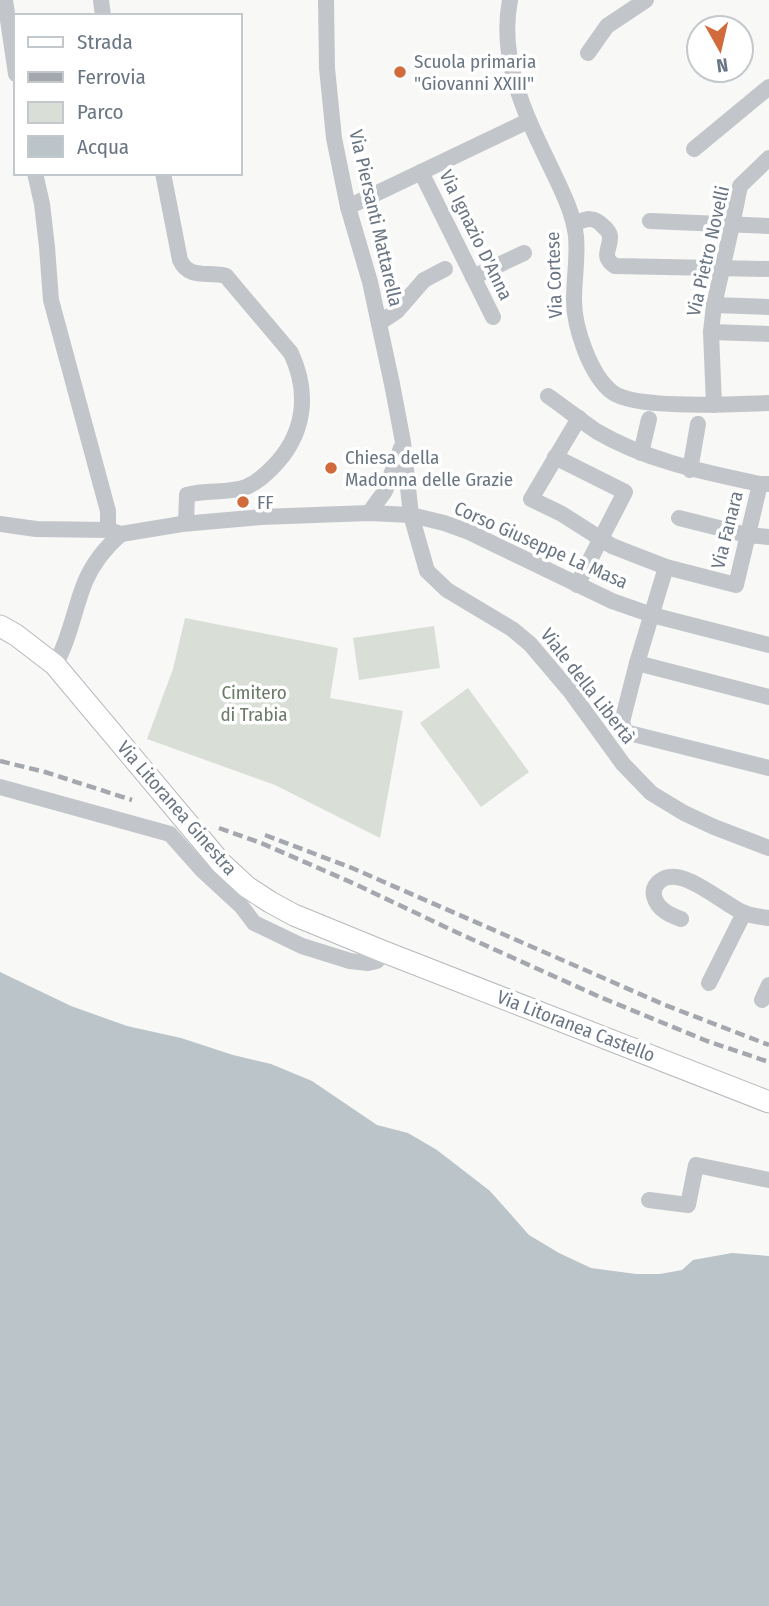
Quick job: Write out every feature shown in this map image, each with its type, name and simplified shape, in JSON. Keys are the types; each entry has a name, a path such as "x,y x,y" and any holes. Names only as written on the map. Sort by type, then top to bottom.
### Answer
{"main road":[{"name":"Via Litoranea Ginestra","path":"0,626 55,665 221,863 247,887 294,915 382,951"},
{"name":"Via Litoranea Castello","path":"382,951 769,1101"}],"street":[{"path":"5,0 14,61"},
{"name":"Via Piersanti Mattarella","path":"326,0 327,68 334,138 348,207 379,323 403,442 411,515"},
{"name":"Via Cortese","path":"509,0 509,61 513,77 528,121 567,202 574,224 577,240 574,303 577,325 592,366 611,391 622,398 714,405 769,403"},
{"path":"588,53 607,26 646,0"},
{"path":"694,149 769,87"},
{"path":"348,207 528,121"},
{"name":"Via Pietro Novelli","path":"714,405 711,332 714,305 740,186 769,158"},
{"name":"Via Ignazio D'Anna","path":"421,172 492,317"},
{"path":"35,175 42,204 51,300 115,532 86,581 63,650 55,665"},
{"path":"163,175 183,267 192,273 226,276 291,353 303,398 299,427 293,441 276,464 246,487 187,495 187,523"},
{"path":"574,224 588,218 598,221 608,231 610,237 607,256 615,266 769,269"},
{"path":"650,221 769,226"},
{"path":"473,277 523,254"},
{"path":"379,323 397,311 424,280 445,269"},
{"path":"714,305 769,307"},
{"path":"711,332 769,334"},
{"path":"548,396 596,430 641,453 690,470 765,484"},
{"path":"579,418 531,499 562,514 612,545 666,567 622,722 625,732 769,768"},
{"path":"641,453 649,419"},
{"path":"690,470 698,424"},
{"path":"369,513 385,491 403,442"},
{"path":"555,457 625,492 577,585"},
{"name":"Via Fanara","path":"666,567 736,585 747,535 765,484"},
{"name":"Corso Giuseppe La Masa","path":"0,524 36,529 115,532 261,517 369,513 411,515 469,532 612,601 653,615 769,645"},
{"name":"Viale della Libertà","path":"411,515 427,571 447,590 512,628 530,644 643,786 684,813 769,848"},
{"path":"679,518 747,535 769,537"},
{"path":"637,663 769,697"},
{"path":"0,786 170,834 202,870 242,907 254,923 302,946 350,961 368,963 377,961 382,951"},
{"path":"681,919 665,912 655,902 655,886 668,876 682,877 744,913 769,918"},
{"path":"709,983 744,913"},
{"path":"649,1200 688,1205 696,1165 769,1180"}],"green space":[{"name":"Cimitero di Trabia","path":"185,618 338,648 330,698 403,711 380,838 275,785 147,739 173,669"},
{"path":"434,626 440,668 359,680 353,638"},
{"path":"468,688 529,772 481,807 420,723"}],"water":[{"path":"0,972 71,1006 127,1026 181,1038 271,1064 312,1081 377,1125 408,1133 437,1150 490,1191 529,1235 591,1268 660,1274 682,1270 693,1260 732,1253 769,1256 769,1606 0,1606"}],"railway":[{"path":"0,761 45,772 132,800"},
{"path":"219,828 261,843 355,884 600,997 707,1041 769,1062"},
{"path":"265,835 352,868 665,1005 769,1045"}],"place":[{"name":"Scuola primaria \"Giovanni XXIII\"","path":"400,72"},
{"name":"Chiesa della Madonna delle Grazie","path":"331,468"},
{"name":"FF","path":"243,502"}]}
